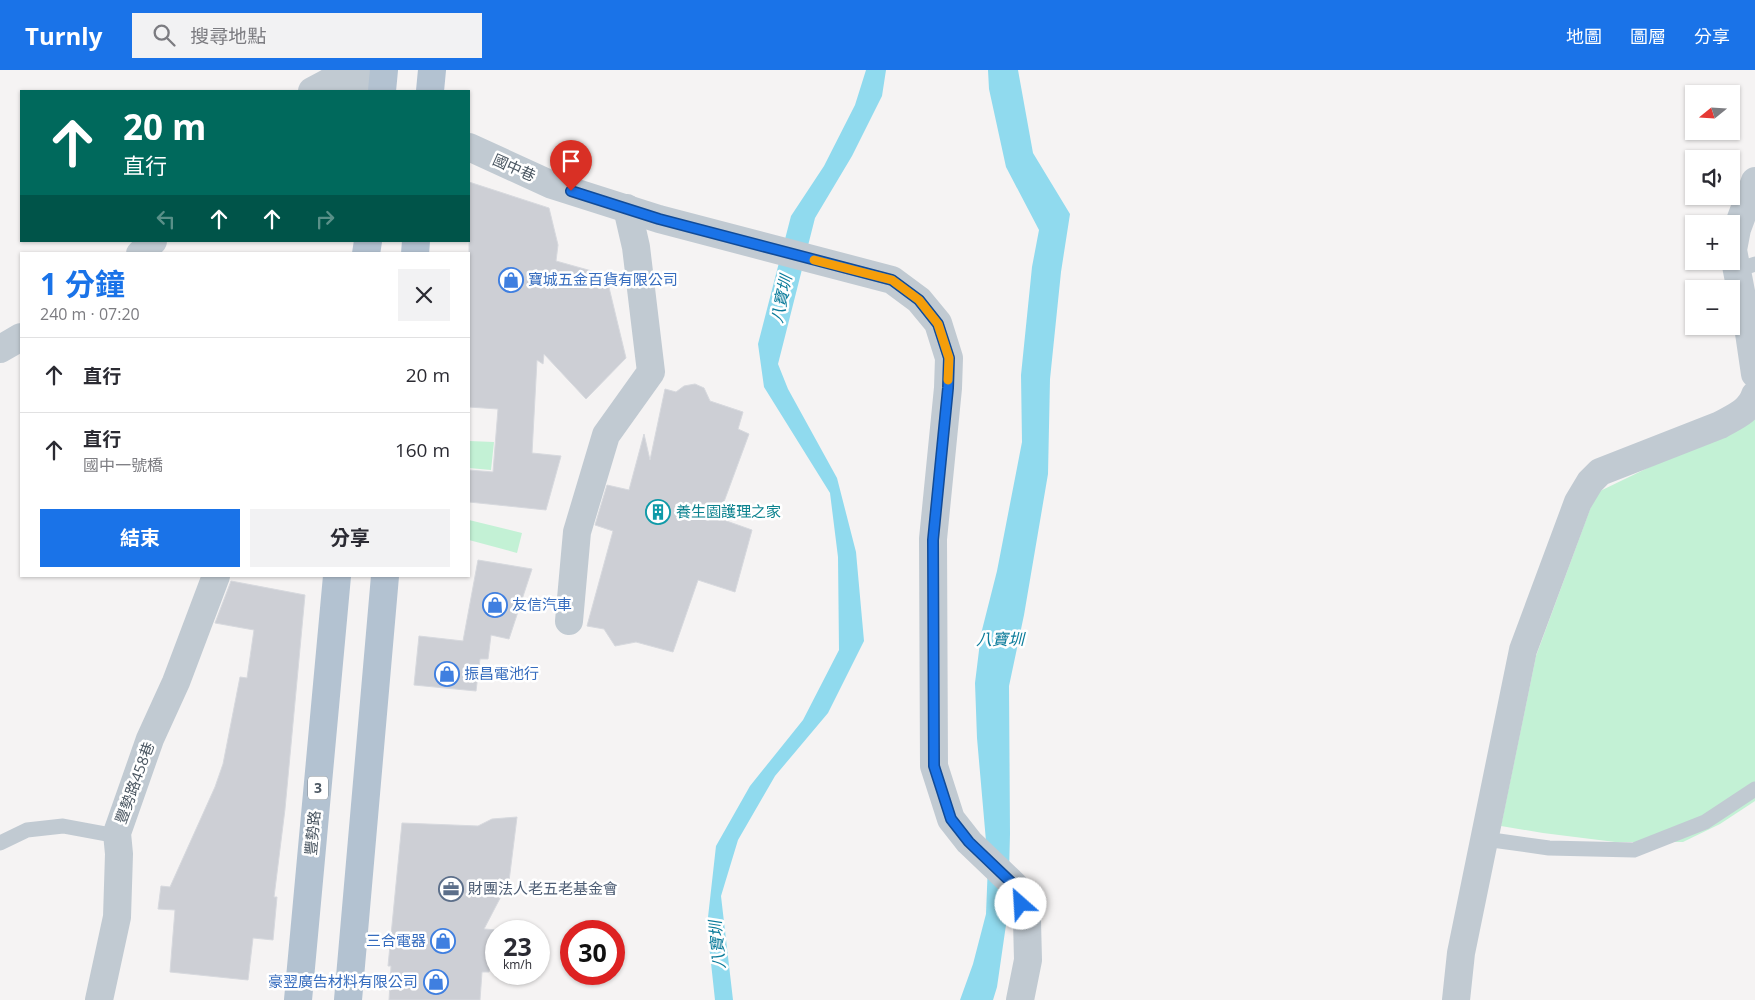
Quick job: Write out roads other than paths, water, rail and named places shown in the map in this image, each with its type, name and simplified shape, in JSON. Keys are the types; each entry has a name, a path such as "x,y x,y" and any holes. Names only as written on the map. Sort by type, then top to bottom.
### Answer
{"main road":[{"path":"381,90 384,70"},
{"path":"430,90 432,70"},
{"name":"豐勢路","path":"298,1000 337,577"},
{"path":"348,1000 385,577"}],"street":[{"path":"314,90 327,83 351,76 379,90"},
{"name":"國中巷","path":"470,147 552,185 659,219 892,280 919,300 938,324 949,358 948,388 933,540 934,766 951,819 969,842 1015,886 1026,921 1027,931 1028,960 1020,1000"},
{"path":"1755,181 1737,229 1733,250 1746,267 1749,332 1755,374"},
{"path":"570,621 577,532 606,435 651,372 636,247 627,208"},
{"path":"142,252 152,242"},
{"path":"0,349 20,337"},
{"path":"1456,1000 1461,953 1523,650 1578,502 1590,482 1600,472 1720,425 1739,415 1752,404 1755,395"},
{"name":"豐勢路458巷","path":"99,1000 117,917 119,854 117,832 150,739 176,682 216,577"}],"lane":[{"path":"1485,839 1549,848 1634,850 1704,822 1755,789"},
{"path":"0,843 26,830 64,826 117,836"}],"water":[{"name":"八寶圳","path":"866,70 886,70 882,96 852,156 815,218 778,364 788,389 837,478 856,552 864,641 828,713 775,776 738,840 721,896 733,1000 715,1000 707,926 716,846 750,786 803,720 839,650 838,557 830,493 764,387 758,344 791,216 824,166 855,105"},
{"name":"八寶圳","path":"988,70 1018,70 1033,153 1070,214 1061,272 1050,379 1048,474 1024,615 1009,686 1010,834 1008,911 997,987 993,1000 960,1000 973,964 986,914 988,864 977,738 975,683 981,634 997,571 1022,442 1021,375 1032,267 1039,230 1006,167 989,89"}],"place":[{"name":"寶城五金百貨有限公司","path":"511,280"},
{"name":"養生園護理之家","path":"658,512"},
{"name":"友信汽車","path":"495,605"},
{"name":"振昌電池行","path":"447,674"},
{"name":"財團法人老五老基金會","path":"451,889"},
{"name":"三合電器","path":"443,941"},
{"name":"豪翌廣告材料有限公司","path":"436,982"}]}
